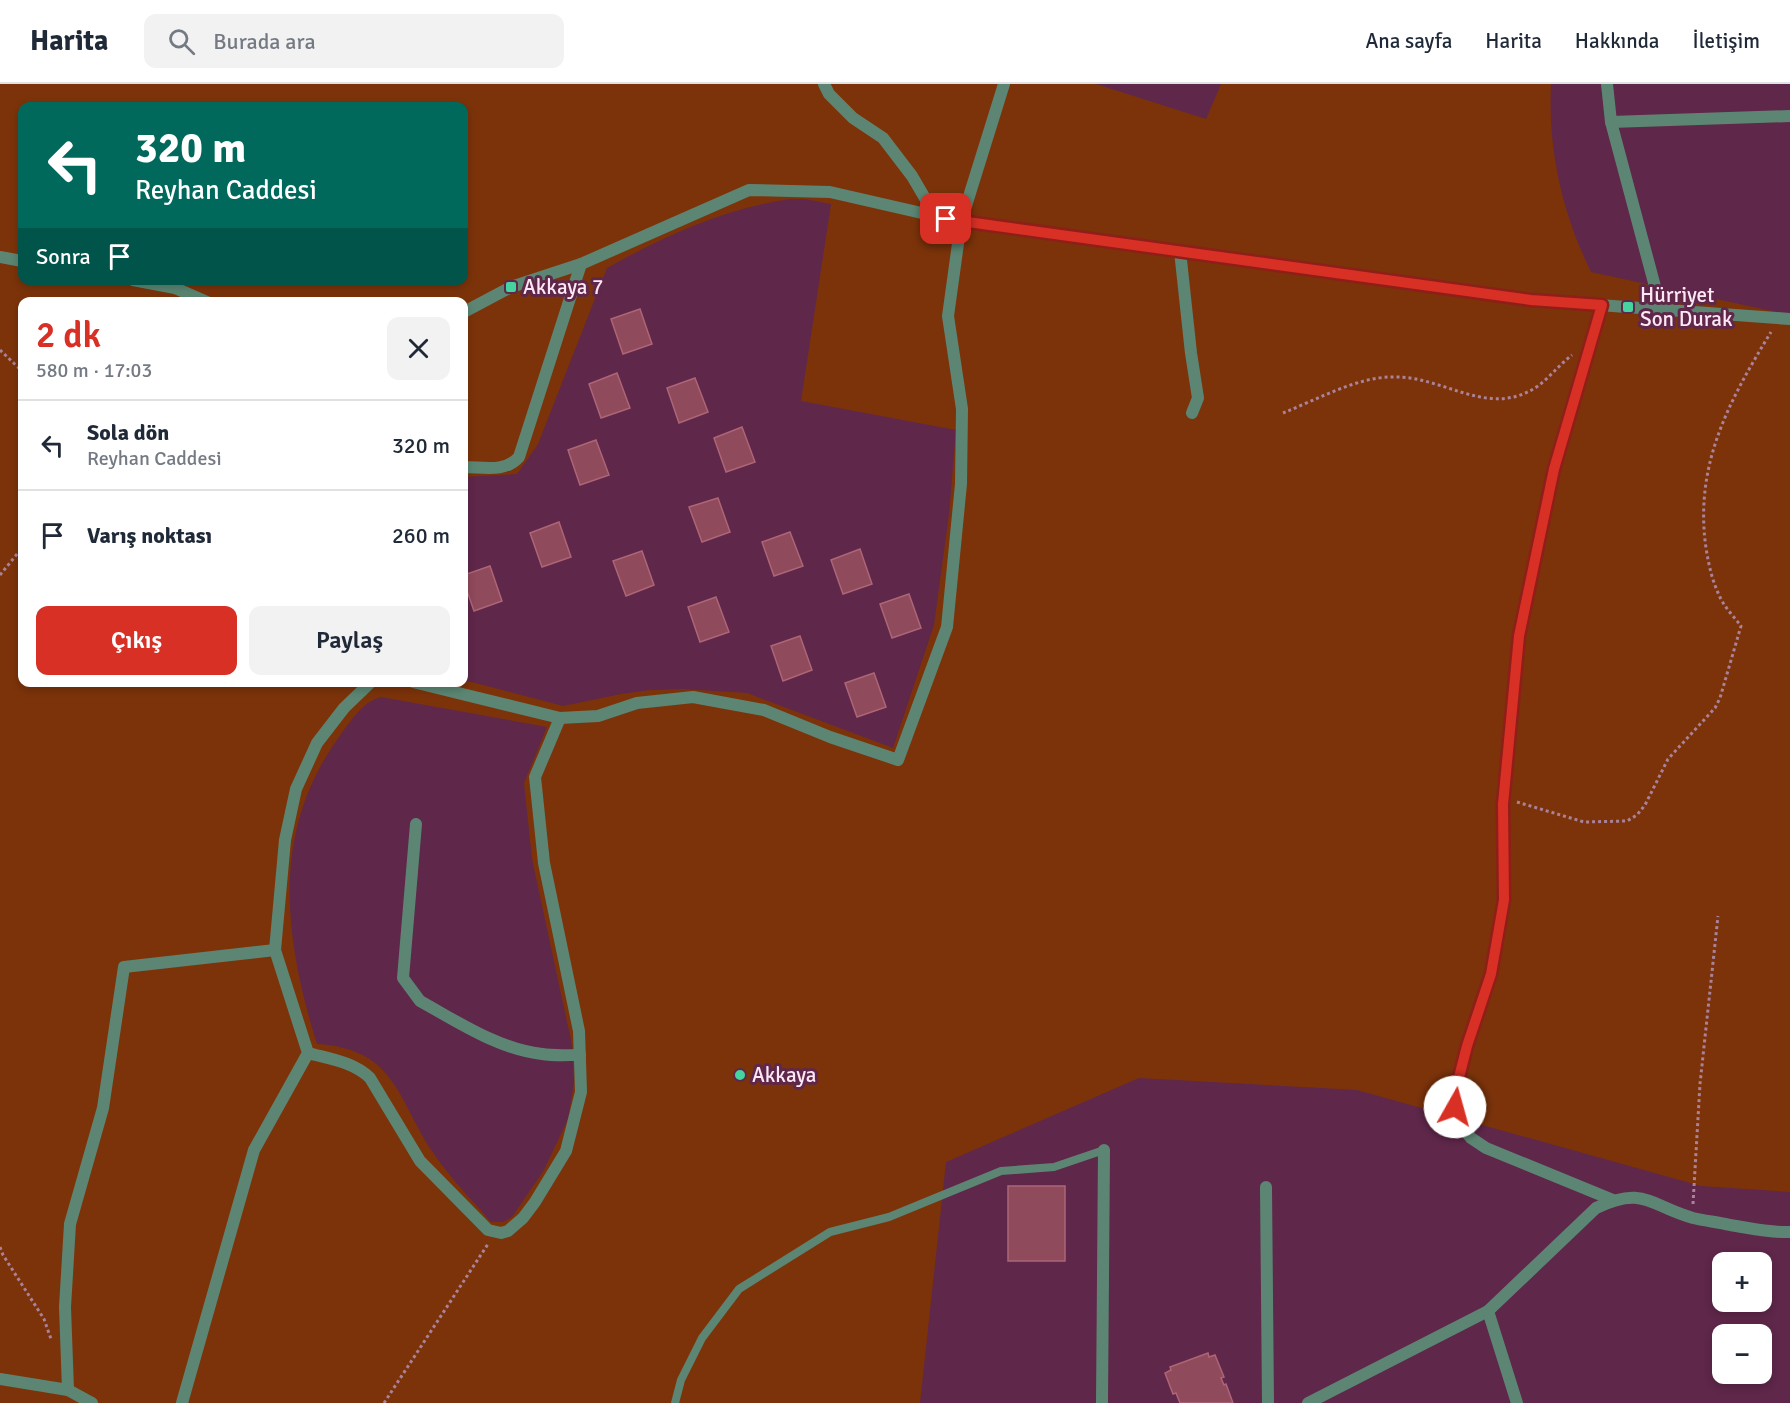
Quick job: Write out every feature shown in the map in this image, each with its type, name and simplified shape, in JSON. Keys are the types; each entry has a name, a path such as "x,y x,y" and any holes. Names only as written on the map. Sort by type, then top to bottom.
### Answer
{"street":[{"path":"824,84 829,94 853,118 883,138 941,218"},
{"path":"433,687 560,718 598,716 637,703 693,697 764,710 830,737 898,760 947,627 961,484 962,409 948,316 961,222 1004,84"},
{"path":"1607,84 1611,122 1661,309"},
{"path":"1611,122 1790,116"},
{"path":"468,310 511,287 581,264 749,190 830,192 961,222 1531,300 1784,319"},
{"path":"1180,251 1198,398 1192,413"},
{"path":"0,257 18,260"},
{"path":"468,467 501,468 519,457 581,264"},
{"path":"159,285 175,288 196,297"},
{"path":"1602,305 1554,469 1519,636 1504,798 1504,900 1491,974 1467,1046 1456,1089 1455,1107 1460,1124 1471,1138 1486,1148 1613,1200"},
{"path":"182,1403 254,1150 308,1053 275,950 285,840 296,789 317,743 344,708 366,687"},
{"path":"308,1053 362,1070 370,1078 420,1161 488,1230 495,1233 508,1231 523,1218 566,1151 581,1092 579,1031 544,863 535,777 560,718"},
{"path":"416,824 403,978 414,995 420,1001 484,1036 514,1047 542,1054 580,1055"},
{"path":"68,1390 65,1307 70,1224 103,1108 124,967 275,950"},
{"path":"1102,1403 1104,1150"},
{"path":"1266,1187 1268,1403"},
{"path":"1308,1403 1488,1311 1596,1208 1613,1200 1633,1197 1652,1200 1692,1218 1776,1233 1790,1232"},
{"path":"1488,1311 1517,1403"},
{"path":"0,1379 68,1390 92,1403"}],"lane":[{"path":"675,1403 681,1380 702,1338 739,1289 830,1232 889,1217 1001,1171 1054,1167 1104,1150"}],"path":[{"path":"1504,798 1584,822 1627,821 1645,805 1668,759 1715,708 1741,627 1722,602 1710,574 1704,534 1704,487 1713,444 1742,379 1784,319"},
{"path":"1283,413 1370,379 1393,376 1421,379 1477,397 1495,400 1513,398 1538,386 1593,338"},
{"path":"0,350 18,367"},
{"path":"0,575 18,553"},
{"path":"1692,1218 1700,1084 1718,916"},
{"path":"384,1403 495,1233"},
{"path":"0,1247 44,1319 51,1339"}],"shaded area":[{"path":"0,84 1096,84 1206,119 1221,84 1551,84 1552,133 1559,181 1572,227 1591,272 1790,315 1790,1192 1701,1186 1357,1090 1139,1078 946,1162 920,1403 0,1403","holes":["381,697 547,727 524,783 532,859 572,1045 574,1082 568,1119 544,1170 512,1217 503,1222 491,1222 447,1172 434,1154 392,1081 379,1067 364,1056 343,1048 317,1044 306,1004 291,925 290,886 293,848 302,810 317,773 339,737 363,707"]}],"building":[{"path":"640,309 652,344 623,354 611,319"},
{"path":"617,373 630,408 601,418 589,384"},
{"path":"695,378 708,412 679,423 667,388"},
{"path":"742,427 755,462 726,472 714,438"},
{"path":"596,440 609,475 580,485 568,450"},
{"path":"718,498 730,532 702,542 689,507"},
{"path":"559,522 571,557 542,567 530,533"},
{"path":"790,532 803,566 774,576 762,542"},
{"path":"860,549 872,584 843,594 831,560"},
{"path":"642,551 654,585 626,596 613,561"},
{"path":"490,566 502,601 474,611 468,594 468,574"},
{"path":"909,594 921,628 892,638 880,604"},
{"path":"716,597 729,632 700,642 688,607"},
{"path":"800,636 812,670 783,681 771,646"},
{"path":"874,673 886,707 857,717 845,683"},
{"path":"1008,1186 1065,1186 1065,1261 1008,1261"},
{"path":"1208,1353 1209,1357 1215,1355 1224,1377 1221,1378 1224,1385 1226,1384 1233,1403 1180,1403 1176,1393 1173,1394 1165,1373 1171,1370 1170,1367"}],"place":[{"name":"Akkaya 7","path":"511,287"},
{"name":"Hürriyet Son Durak","path":"1628,307"},
{"name":"Akkaya","path":"740,1075"}],"route":[{"path":"946,219 1531,300 1602,305 1554,469 1519,636 1503,804 1504,900 1491,974 1467,1046 1456,1089 1455,1107"}]}
